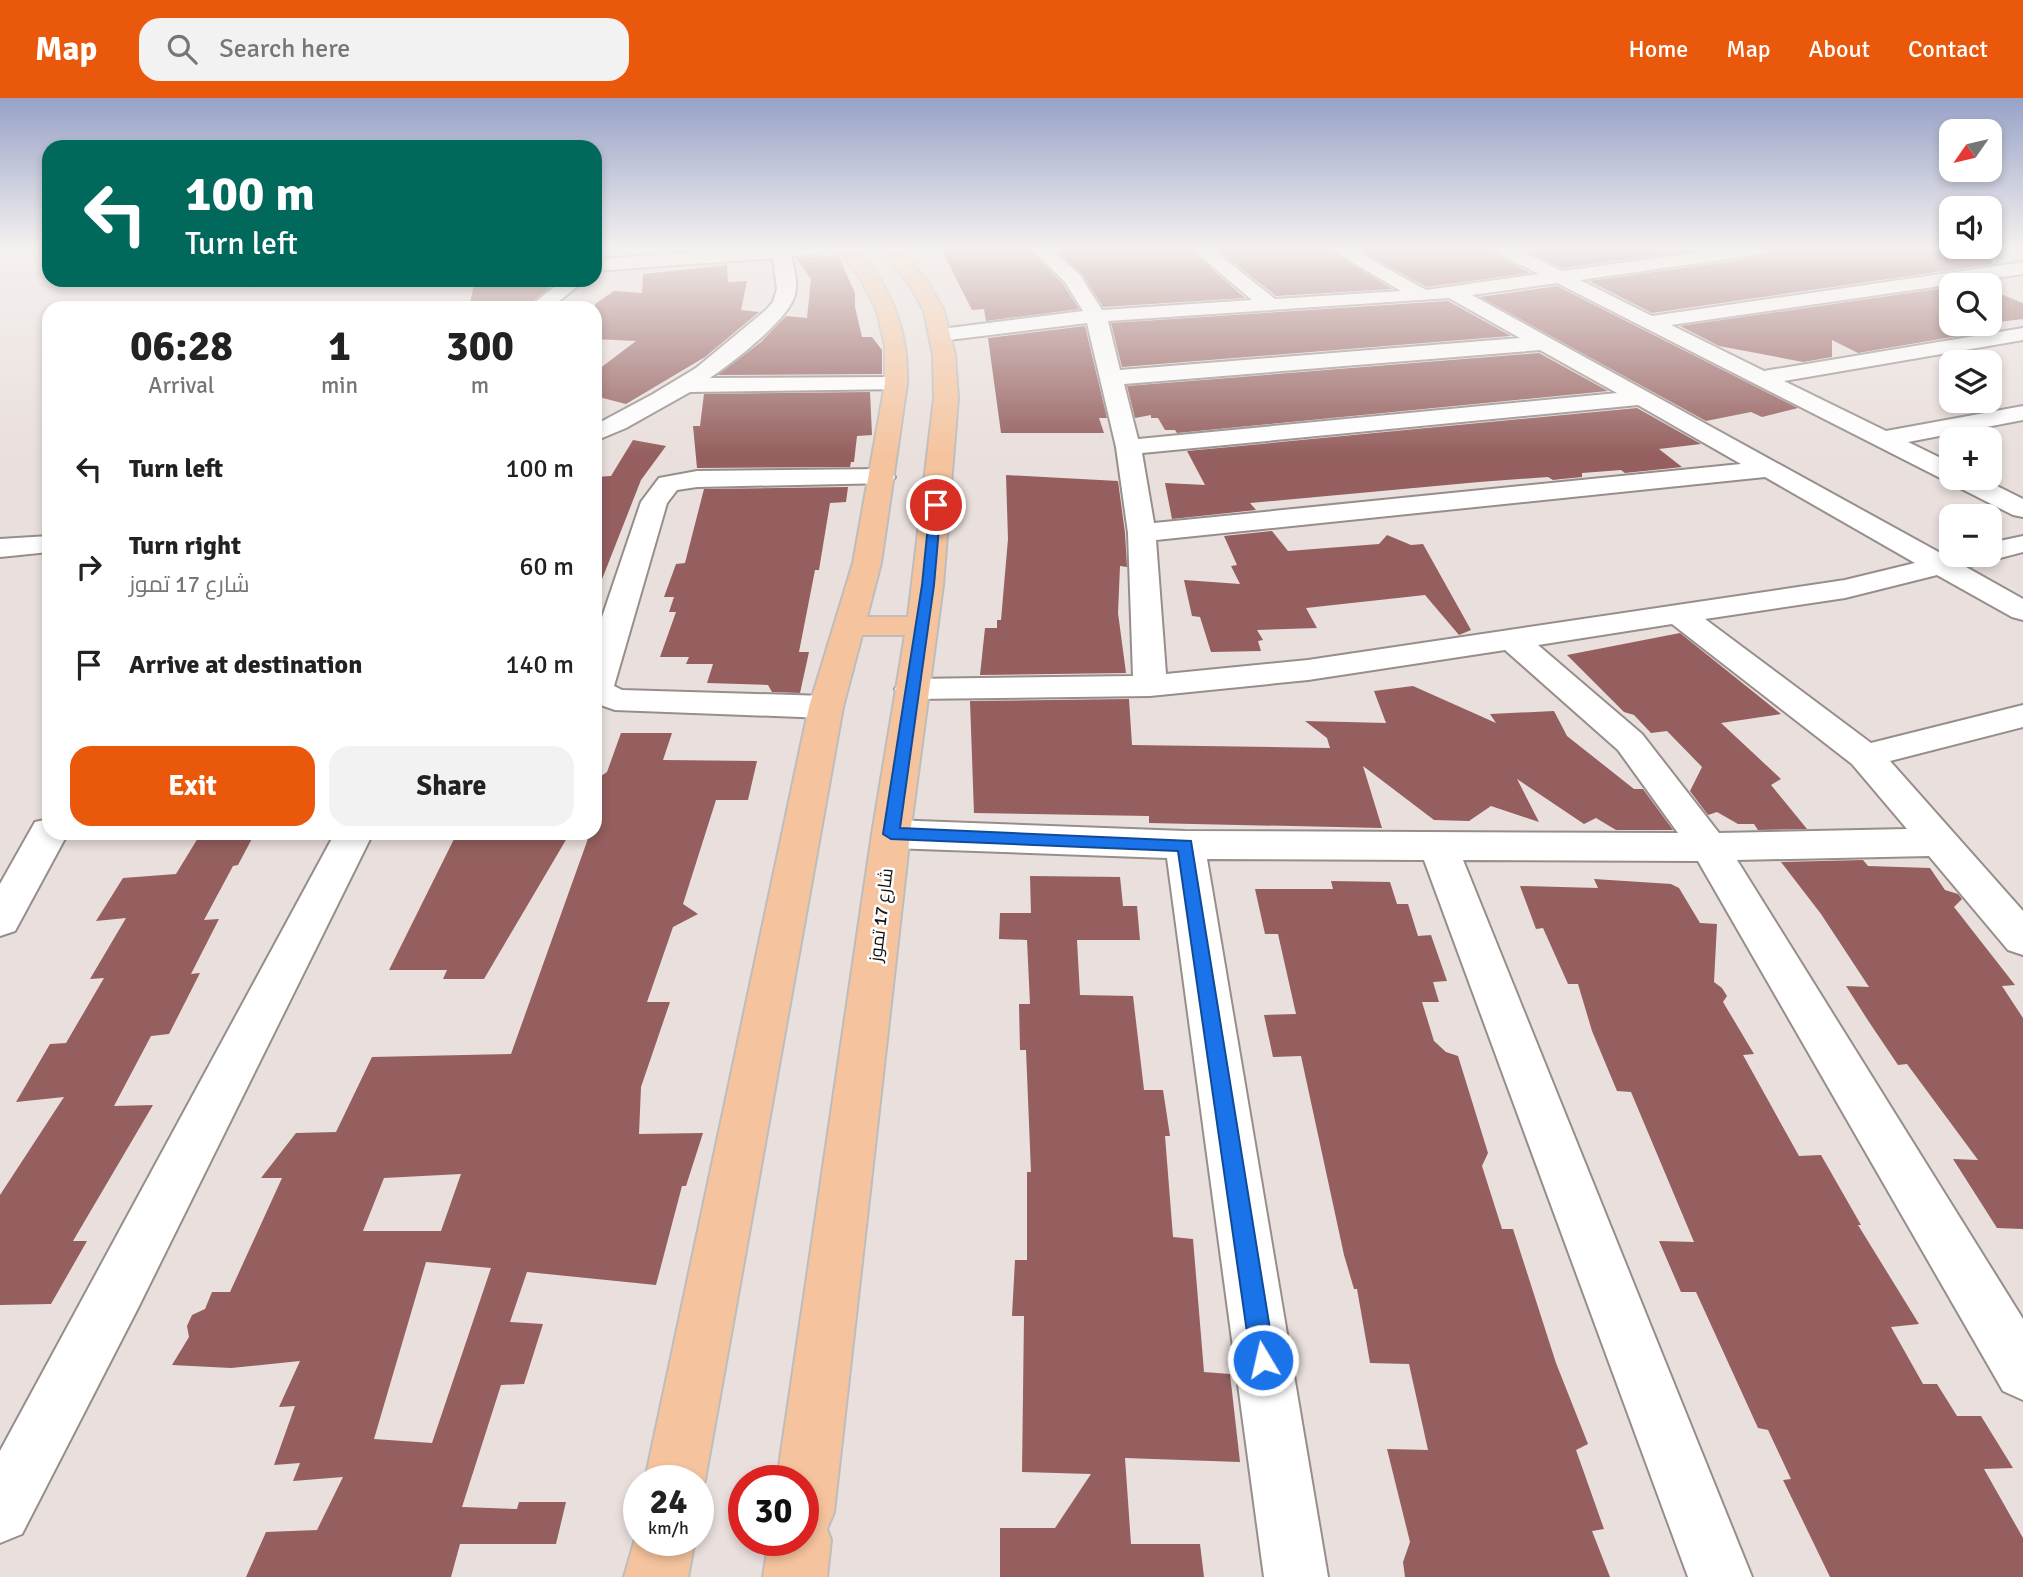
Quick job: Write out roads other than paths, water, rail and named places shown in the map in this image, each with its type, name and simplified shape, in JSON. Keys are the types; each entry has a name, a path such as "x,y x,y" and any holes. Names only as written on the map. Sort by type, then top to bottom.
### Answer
{"main road":[{"path":"678,1465 826,707 867,563 899,359 891,318"},
{"name":"شارع 17 تموز","path":"809,1465 891,834 928,585 946,398 941,335 936,318"},
{"path":"849,626 921,626"},
{"path":"656,1577 661,1556"},
{"path":"795,1577 798,1556"}],"street":[{"path":"602,430 688,385 746,341 768,318"},
{"path":"941,335 1080,318"},
{"path":"1096,318 1128,447 1142,533 1150,686"},
{"path":"1498,318 1939,564"},
{"path":"1640,318 1939,467"},
{"path":"1650,323 1684,318"},
{"path":"1761,378 2023,334"},
{"path":"1110,378 1543,343"},
{"path":"688,385 896,384"},
{"path":"1128,447 1641,398"},
{"path":"1883,439 2023,413"},
{"path":"1142,533 1769,469"},
{"path":"602,666 654,502 668,484 697,479 881,477"},
{"path":"1985,490 2023,509"},
{"path":"2002,549 2023,544"},
{"path":"0,548 42,545"},
{"path":"912,689 1150,686 1308,670 1844,589 1939,564"},
{"path":"1944,567 2023,611"},
{"path":"1679,615 1865,756 2023,939"},
{"path":"1511,638 1630,742 1709,847 2023,1371"},
{"path":"602,694 615,700 826,707"},
{"path":"1865,756 2023,716"},
{"path":"891,834 1185,845 1709,847 1940,842"},
{"path":"0,920 45,840"},
{"path":"0,1512 119,1289 350,840"},
{"path":"1185,845 1296,1577"},
{"path":"1438,846 1720,1577"}]}
